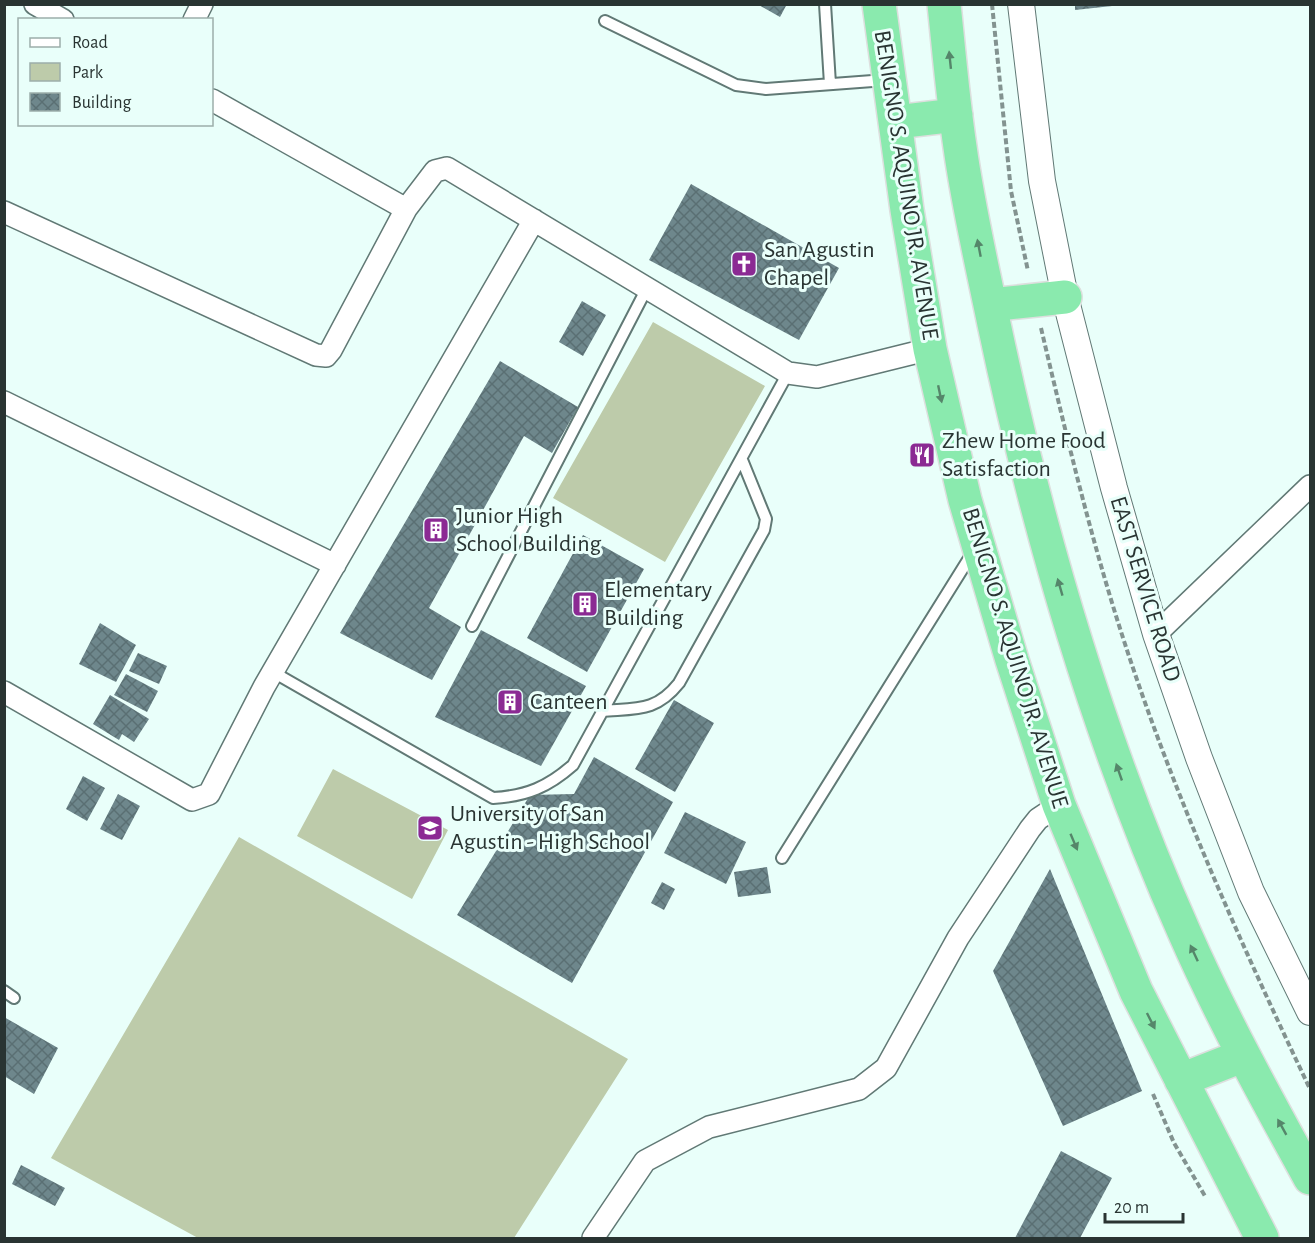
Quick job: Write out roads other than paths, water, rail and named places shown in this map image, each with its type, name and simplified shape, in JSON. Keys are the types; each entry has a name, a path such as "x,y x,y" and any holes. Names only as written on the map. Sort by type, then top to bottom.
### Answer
{"highway":[{"name":"BENIGNO S. AQUINO JR. AVENUE","path":"879,4 930,349 978,544 1059,804 1136,991 1262,1239"},
{"path":"944,4 956,116 990,305 1030,487 1081,659 1130,801 1185,934 1242,1056 1311,1178"},
{"path":"896,122 956,116"},
{"path":"990,305 1065,297"},
{"path":"1181,1080 1242,1056"}],"street":[{"path":"35,4 60,18"},
{"path":"195,18 202,4"},
{"name":"EAST SERVICE ROAD","path":"1021,4 1041,181 1065,297 1114,488 1156,634 1199,758 1251,892 1311,1012"},
{"path":"213,101 406,209"},
{"path":"4,212 316,355 326,356 406,209 435,171 447,168 788,373 818,377 930,349"},
{"path":"4,692 192,800 209,794 273,672 534,220"},
{"path":"4,402 335,565"},
{"path":"1156,634 1311,486"},
{"path":"593,1239 645,1161 709,1127 859,1089 886,1068 964,928 1030,829 1038,819 1059,804"}],"lane":[{"path":"825,4 830,84"},
{"path":"605,21 736,85 766,89 890,80"},
{"path":"472,626 647,288"},
{"path":"273,672 493,798 516,797 554,782 573,765 788,373"},
{"path":"602,711 650,707 666,699 680,683 764,530 766,519 742,460"},
{"path":"782,858 978,544"},
{"path":"4,991 14,998"}],"place":[{"name":"San Agustin Chapel","path":"744,264"},
{"name":"Zhew Home Food Satisfaction","path":"922,455"},
{"name":"Junior High School Building","path":"436,530"},
{"name":"Elementary Building","path":"585,604"},
{"name":"Canteen","path":"510,702"},
{"name":"University of San Agustin - High School","path":"430,828"}]}
